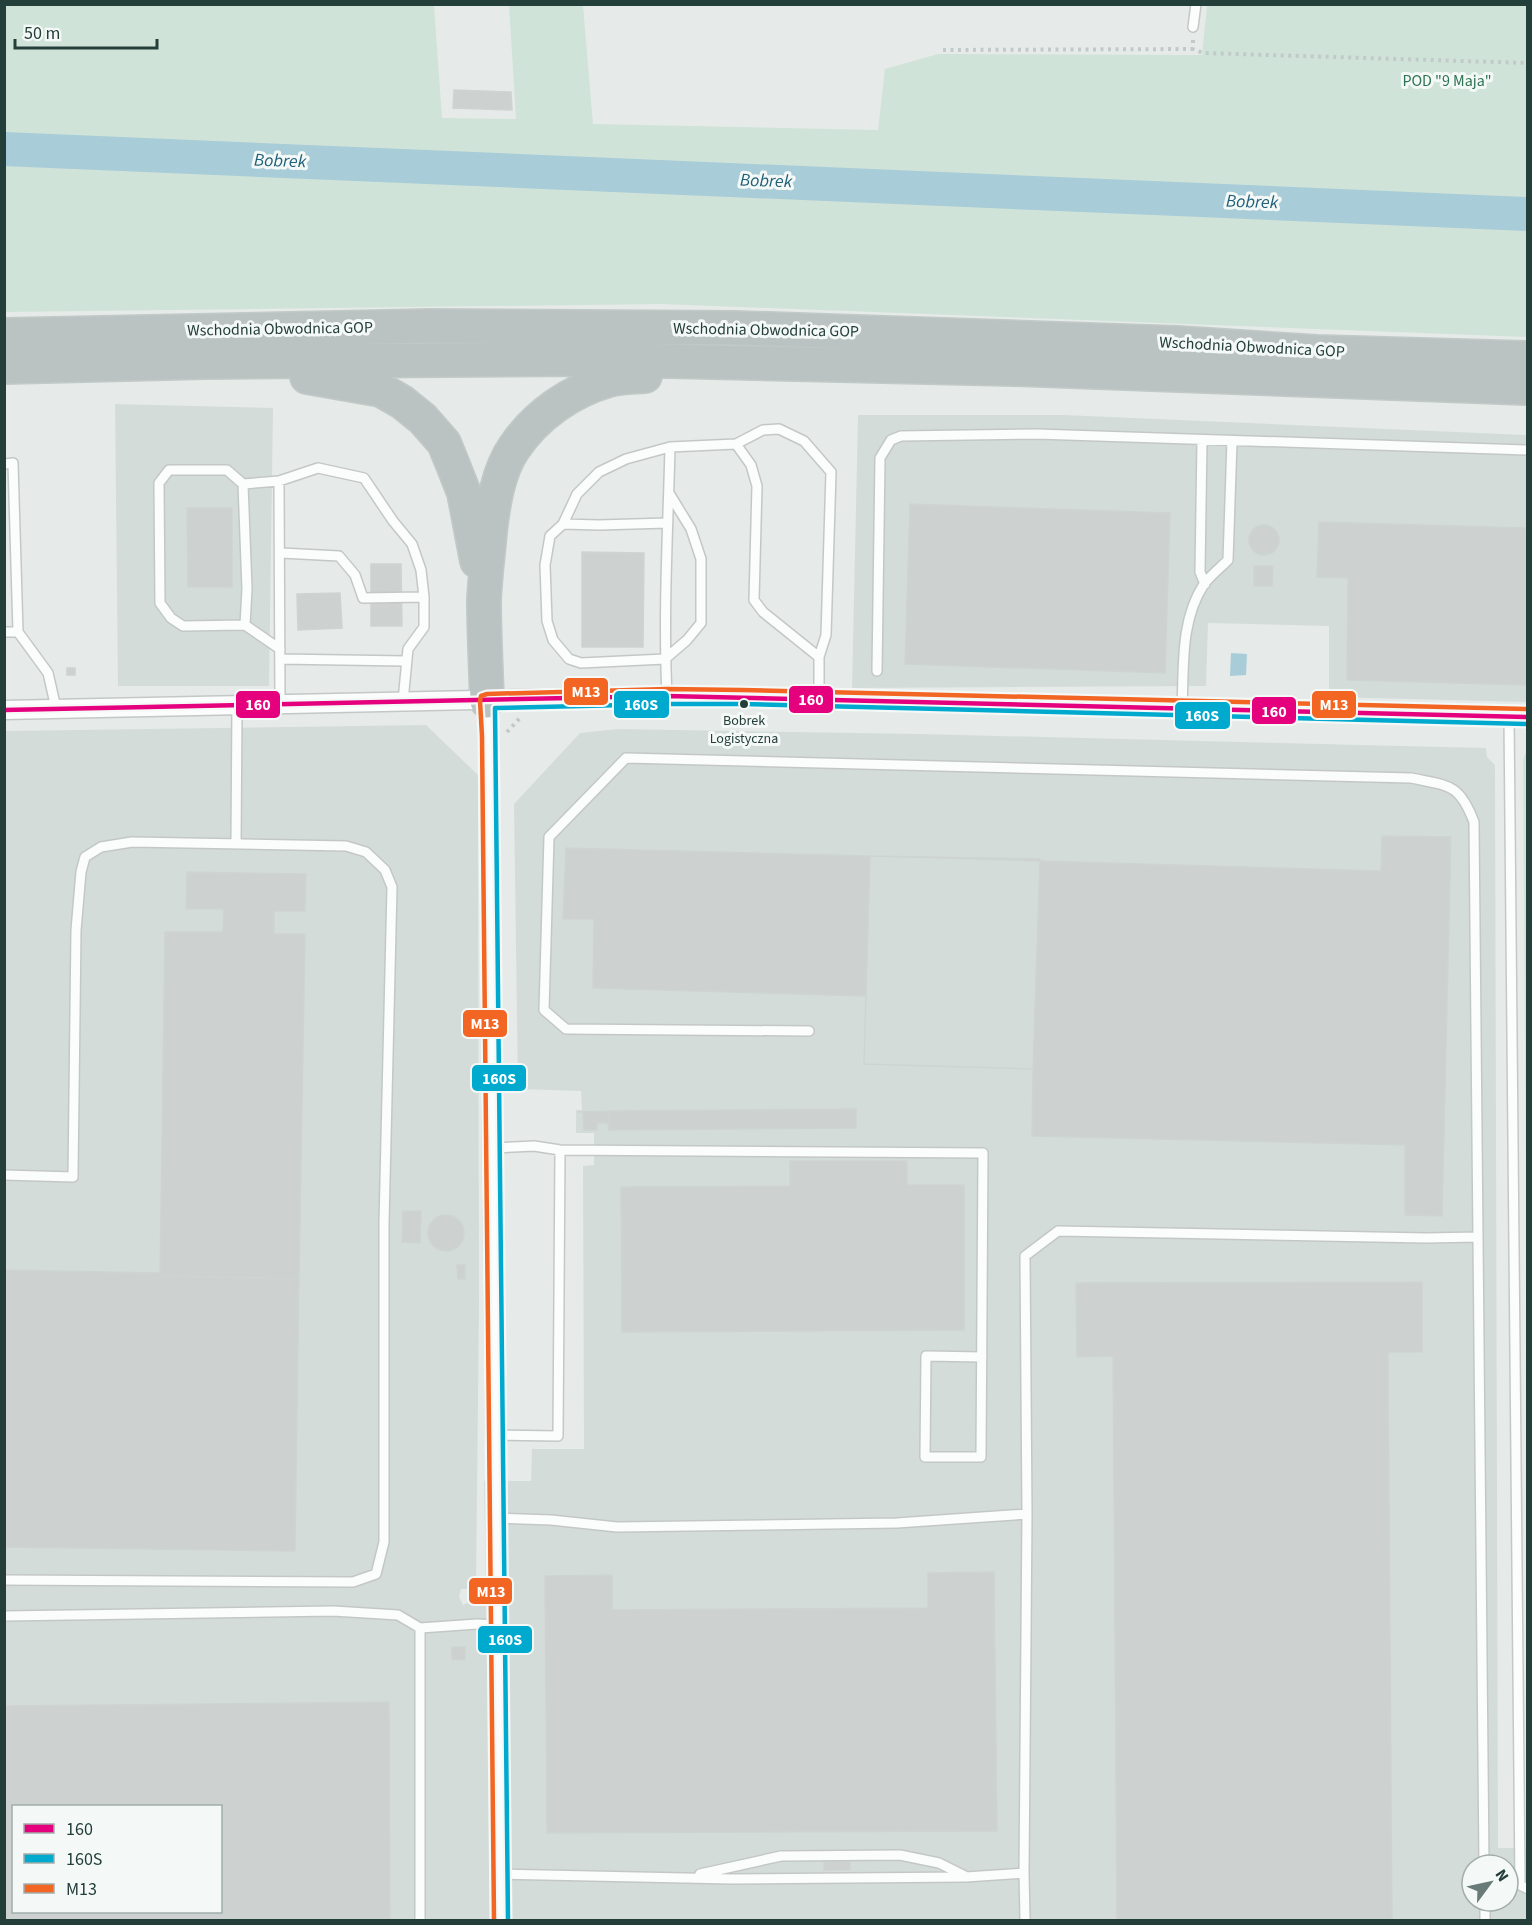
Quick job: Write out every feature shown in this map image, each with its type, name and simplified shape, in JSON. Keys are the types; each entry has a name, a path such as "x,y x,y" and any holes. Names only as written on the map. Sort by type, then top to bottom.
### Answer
{"highway":[{"name":"Wschodnia Obwodnica GOP","path":"4,335 430,326 736,328 1178,343 1317,352 1527,358"},
{"name":"Wschodnia Obwodnica GOP","path":"4,367 206,362 585,359 1014,369 1527,388"},
{"path":"206,362 381,390 402,402 423,419 444,443 464,493 484,598"},
{"path":"487,701 484,598 494,504 501,477 513,449 535,423 554,406 577,392 610,380 784,363"}],"street":[{"path":"4,710 668,696 1527,717"},
{"path":"487,701 501,1920"}],"lane":[{"path":"1193,27 1196,4"},
{"path":"669,494 691,529 702,560 701,623 687,640 665,659 581,663 569,659 553,640 547,621 545,565 550,536 563,524 577,494 599,472 626,459 670,447 736,444 763,430 779,429 804,441 831,472 826,635 819,657 819,700"},
{"path":"877,671 879,458 891,440 901,436 1037,434 1527,450"},
{"path":"1202,440 1200,572 1205,584"},
{"path":"1182,708 1186,631 1193,607 1205,584 1228,560 1232,441"},
{"path":"736,444 752,465 757,486 754,600 763,612 819,657"},
{"path":"668,696 665,659 670,447"},
{"path":"4,464 13,463 18,632 48,674 56,708"},
{"path":"404,701 405,661 408,649 424,627 421,570 412,544 393,521 364,478 318,468 279,481 243,484 227,470 169,470 159,483 160,603 171,618 183,626 245,625 280,654 405,661"},
{"path":"279,481 280,705"},
{"path":"243,484 247,589 245,625"},
{"path":"563,524 667,523"},
{"path":"280,553 339,556 355,575 363,598 424,597"},
{"path":"4,632 18,632"},
{"path":"236,844 237,705"},
{"path":"1509,716 1520,1885 1527,1889"},
{"path":"809,1031 566,1029 544,1010 549,837 626,758 1411,778 1449,786 1466,802 1474,822 1484,1853"},
{"path":"4,1175 73,1177 76,930 81,872 85,857 101,847 132,842 346,846 366,852 385,870 392,887 384,1223 384,1542 376,1574 353,1582 4,1580"},
{"path":"492,1148 534,1146 560,1150 983,1153 982,1357 981,1457 925,1457 926,1356 982,1357"},
{"path":"495,1435 558,1436 560,1150"},
{"path":"1025,1920 1026,1256 1058,1232 1426,1238 1478,1236"},
{"path":"496,1518 550,1520 617,1527 897,1523 1027,1514"},
{"path":"4,1616 333,1611 398,1615 420,1628 477,1624 498,1625"},
{"path":"420,1628 420,1920"},
{"path":"686,1877 781,1856 900,1855 939,1863 966,1877"},
{"path":"500,1874 732,1879 966,1877 1024,1873"}],"path":[{"path":"1193,27 1193,49"},
{"path":"943,50 1193,49 1203,53 1527,63"},
{"path":"512,724 520,717"}],"shaded area":[{"path":"115,404 273,408 269,686 118,686"},
{"path":"858,415 1064,415 1527,435 1527,702 1329,697 1329,626 1208,623 1206,686 852,688"},
{"path":"426,725 478,775 479,1306 476,1589 461,1589 459,1597 463,1605 486,1594 484,1481 531,1481 532,1449 584,1449 583,1166 594,1165 594,1133 576,1133 576,1110 582,1110 581,1091 518,1089 514,804 580,733 618,729 921,734 1486,748 1487,757 1495,765 1498,1848 1527,1848 1527,1920 5,1920 4,731"}],"green space":[{"name":"POD \"9 Maja\"","path":"4,5 434,5 442,118 516,119 509,5 583,5 593,124 878,130 885,69 938,54 1202,55 1207,5 1527,5 1527,337 662,304 5,312"},
{"path":"1527,749 1528,1196 1526,1196 1523,760"}],"water":[{"path":"1231,653 1247,654 1246,675 1230,676"}],"building":[{"path":"454,90 511,92 512,110 453,108"},
{"path":"910,504 1170,513 1165,673 905,664"},
{"path":"187,508 232,508 232,587 188,587"},
{"path":"1319,522 1528,528 1528,685 1347,680 1348,578 1317,577"},
{"path":"1264,525 1275,529 1279,540 1275,551 1264,555 1253,551 1249,540 1253,529"},
{"path":"582,552 644,553 643,647 582,647"},
{"path":"371,564 401,564 402,626 371,626"},
{"path":"1254,566 1273,566 1272,586 1254,586"},
{"path":"340,593 342,628 298,630 297,594"},
{"path":"67,668 75,668 75,675 67,675"},
{"path":"1382,836 1451,837 1442,1216 1405,1215 1405,1145 1032,1136 1033,1069 864,1064 870,856 1381,871"},
{"path":"566,848 870,856 866,996 593,988 594,919 563,919"},
{"path":"870,856 1040,859 1033,1069 864,1064"},
{"path":"187,872 306,874 305,911 274,911 274,934 305,934 299,1279 160,1276 165,932 223,932 224,909 186,909"},
{"path":"856,1109 856,1128 610,1130 610,1111"},
{"path":"609,1111 609,1131 608,1123 597,1123 597,1130 584,1130 583,1112 578,1112"},
{"path":"790,1161 907,1161 907,1185 964,1185 964,1330 622,1332 621,1187 790,1186"},
{"path":"403,1211 421,1211 420,1243 402,1242"},
{"path":"446,1215 459,1220 464,1233 459,1246 446,1251 433,1246 428,1233 433,1220"},
{"path":"457,1265 465,1265 465,1279 458,1279"},
{"path":"4,1270 299,1279 295,1551 4,1547"},
{"path":"1422,1282 1422,1352 1388,1352 1392,1920 1117,1920 1113,1356 1077,1357 1076,1283"},
{"path":"994,1572 997,1831 547,1833 545,1576 612,1575 612,1610 928,1608 928,1573"},
{"path":"452,1647 465,1647 465,1660 452,1659"},
{"path":"389,1702 390,1920 4,1920 4,1706"},
{"path":"824,1862 850,1862 850,1870 824,1870"}],"waterway":[{"name":"Bobrek","path":"4,149 1528,214"}],"transit line":[{"name":"M13","path":"494,1920 481,696 667,689 1528,709"},
{"name":"160","path":"4,710 667,696 1528,717"},
{"name":"160S","path":"508,1920 495,708 742,704 1528,724"}],"place":[{"name":"Bobrek Logistyczna","path":"744,704"}]}
